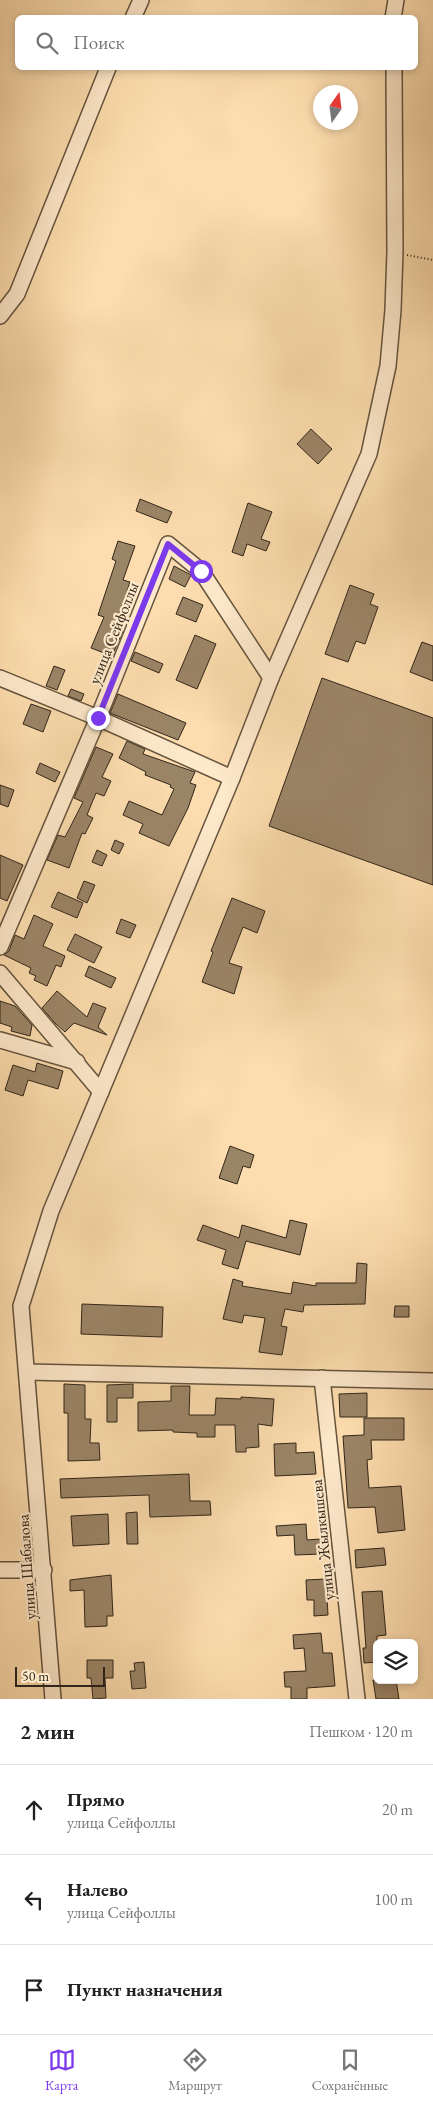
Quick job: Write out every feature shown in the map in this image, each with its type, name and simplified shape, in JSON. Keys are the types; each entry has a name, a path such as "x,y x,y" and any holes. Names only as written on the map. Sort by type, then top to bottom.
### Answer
{"street":[{"path":"134,15 141,0"},
{"path":"394,15 396,0"},
{"path":"0,316 17,294 107,70"},
{"name":"улица Шабалова","path":"53,1699 21,1306 51,1211 232,778 271,678 369,454 388,366 395,252 394,70"},
{"name":"улица Сейфоллы","path":"0,946 98,718 168,544 201,571 271,678"},
{"path":"0,678 98,718 232,778"},
{"path":"0,973 101,1092"},
{"path":"0,1040 76,1062"},
{"path":"27,1372 433,1380"},
{"name":"улица Жылкышева","path":"322,1378 357,1699"},
{"path":"0,1570 44,1570"}],"path":[{"path":"395,252 433,260"}],"building":[{"path":"311,429 332,449 318,464 297,444"},
{"path":"140,499 172,512 167,523 136,511"},
{"path":"248,503 272,512 261,539 270,542 266,551 247,544 243,556 232,552"},
{"path":"118,541 135,546 123,580 130,582 115,628 123,631 112,656 91,648 104,617 98,615 116,561 112,559"},
{"path":"174,566 191,575 185,587 169,579"},
{"path":"350,585 374,594 370,604 378,607 365,644 356,641 348,662 325,654"},
{"path":"183,597 203,605 196,622 176,614"},
{"path":"195,635 216,644 197,689 176,680"},
{"path":"422,642 433,646 433,681 410,672"},
{"path":"135,652 163,664 159,673 131,661"},
{"path":"54,666 65,670 57,690 46,686"},
{"path":"322,678 433,718 433,885 269,826"},
{"path":"71,689 84,694 81,701 68,696"},
{"path":"118,694 186,723 178,740 110,713"},
{"path":"31,704 51,711 43,732 23,724"},
{"path":"127,741 145,749 143,754 195,772 190,783 196,785 188,808 169,846 139,833 143,824 123,815 129,801 162,815 174,789 170,787 171,785 145,775 146,772 119,758"},
{"path":"96,747 113,754 102,777 111,781 104,796 96,793 87,815 93,818 85,834 82,833 69,868 47,860 58,835 65,837 83,802 74,798"},
{"path":"40,763 60,772 55,782 36,773"},
{"path":"0,785 14,790 8,807 0,804"},
{"path":"115,840 124,844 119,854 111,850"},
{"path":"97,850 107,855 102,866 92,862"},
{"path":"0,855 23,865 7,901 0,898"},
{"path":"84,881 95,885 87,903 77,898"},
{"path":"58,892 83,903 77,918 51,907"},
{"path":"232,898 265,911 257,933 243,927 229,963 242,967 234,994 202,982 213,952 211,951"},
{"path":"34,915 53,924 43,946 65,956 61,967 56,965 47,986 34,980 36,976 29,973 31,968 4,955 9,951 15,935 24,939"},
{"path":"121,919 136,925 130,938 116,933"},
{"path":"75,934 102,947 94,963 67,950"},
{"path":"89,966 116,978 111,988 85,976"},
{"path":"57,991 87,1017 93,1003 106,1008 98,1027 107,1035 74,1023 65,1032 42,1008"},
{"path":"0,1001 15,1006 32,1025 30,1036 11,1031 12,1027 0,1023"},
{"path":"37,1063 63,1071 58,1089 28,1080 23,1096 5,1090 13,1065 35,1072"},
{"path":"230,1146 254,1155 250,1168 243,1166 237,1184 219,1178"},
{"path":"290,1220 307,1224 300,1255 246,1241 238,1269 222,1264 226,1250 197,1240 203,1225 239,1238 242,1225 286,1238"},
{"path":"357,1263 367,1264 365,1304 304,1305 303,1312 285,1309 281,1326 287,1327 282,1355 259,1352 265,1318 244,1315 242,1323 223,1319 233,1279 243,1282 242,1286 291,1294 293,1282 316,1286 316,1283 356,1283"},
{"path":"82,1304 163,1307 162,1337 81,1334"},
{"path":"395,1306 409,1306 409,1317 394,1317"},
{"path":"64,1384 85,1385 85,1419 91,1419 90,1443 99,1443 100,1460 68,1461 68,1413 64,1413"},
{"path":"133,1384 133,1398 117,1398 117,1422 107,1422 107,1385"},
{"path":"171,1386 190,1386 189,1415 215,1415 216,1398 274,1399 272,1426 258,1424 259,1447 246,1448 246,1452 236,1452 235,1425 215,1425 215,1437 197,1437 197,1433 173,1432 173,1430 138,1431 138,1402 171,1401"},
{"path":"367,1393 367,1417 340,1417 339,1394"},
{"path":"364,1418 404,1418 404,1440 371,1440 372,1459 367,1460 369,1488 401,1486 405,1530 378,1533 375,1507 348,1508 343,1436 364,1435"},
{"path":"296,1443 296,1453 314,1452 316,1474 275,1476 274,1444"},
{"path":"189,1474 190,1501 210,1501 211,1515 150,1517 149,1495 61,1498 60,1479"},
{"path":"137,1512 138,1544 127,1544 126,1513"},
{"path":"108,1514 109,1544 73,1546 71,1516"},
{"path":"306,1524 307,1540 320,1539 321,1554 295,1555 294,1535 277,1536 276,1526"},
{"path":"384,1548 386,1565 356,1568 355,1550"},
{"path":"111,1575 113,1616 107,1616 107,1626 85,1627 84,1590 70,1591 70,1580"},
{"path":"326,1579 328,1615 314,1616 314,1600 307,1600 306,1580"},
{"path":"382,1591 386,1635 377,1636 377,1639 373,1639 373,1662 364,1663 363,1648 366,1648 362,1592"},
{"path":"321,1633 323,1653 332,1653 335,1686 307,1688 307,1699 291,1699 291,1687 285,1687 284,1672 306,1671 304,1648 294,1649 293,1635"},
{"path":"87,1660 113,1660 113,1678 105,1678 106,1698 93,1699 91,1678 87,1678"},
{"path":"144,1662 146,1688 132,1689 130,1671 135,1671 134,1663"},
{"path":"374,1684 397,1684 399,1699 376,1699"}],"route":[{"path":"98,718 168,544 201,571"}]}
